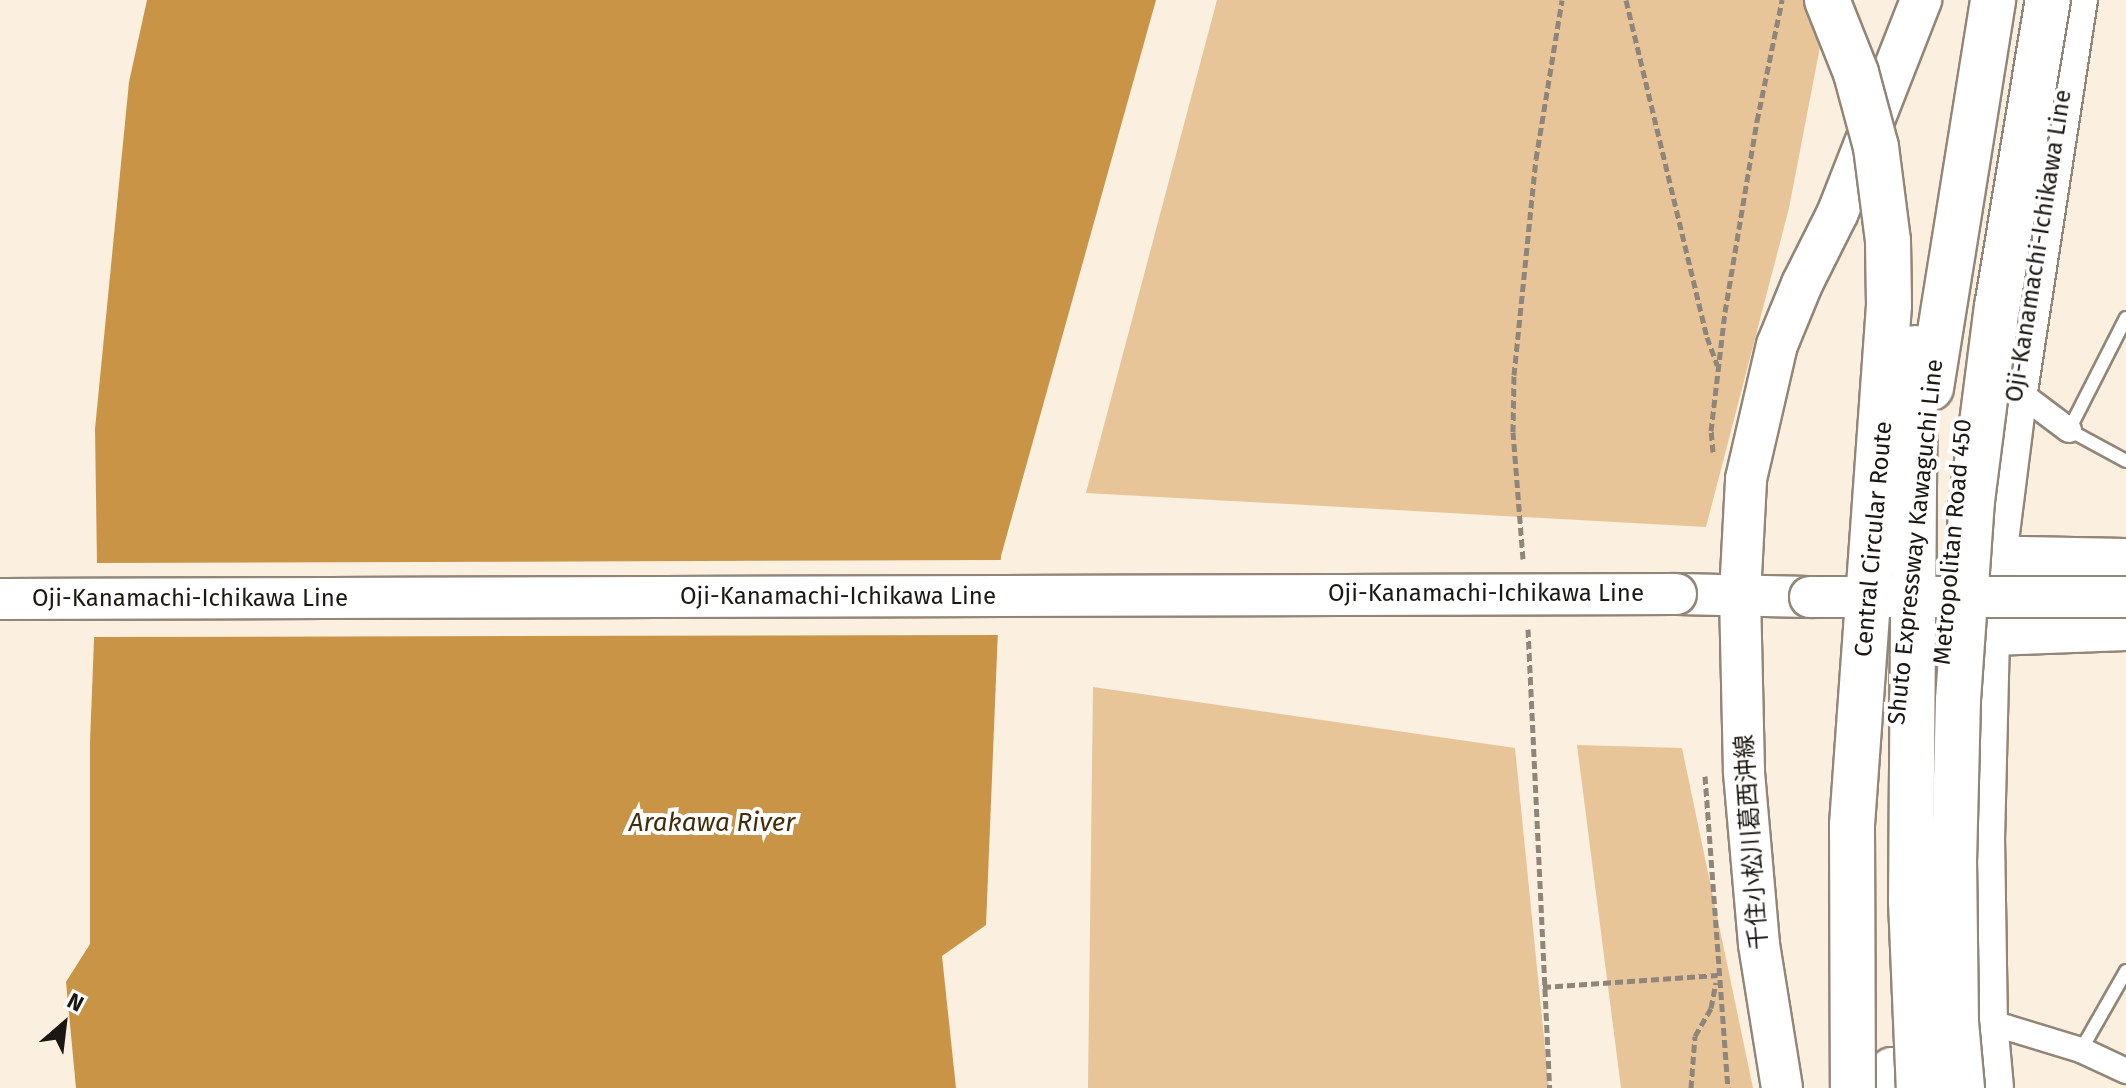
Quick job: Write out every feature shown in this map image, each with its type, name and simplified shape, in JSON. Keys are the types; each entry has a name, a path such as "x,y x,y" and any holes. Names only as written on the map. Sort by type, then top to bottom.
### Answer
{"highway":[{"name":"Central Circular Route","path":"1827,0 1856,73 1876,147 1888,241 1889,305 1852,825 1853,1088"},
{"name":"Central Circular Route","path":"1845,0 1873,67 1894,139 1903,187 1914,304 1911,901 1899,1084"},
{"name":"Shuto Expressway Kawaguchi Line","path":"1899,1084 1891,829 1900,650 1917,487 1943,298 1993,0"},
{"path":"1962,1088 1956,1022 1954,863 1958,700 1972,501 1997,307 2048,0"}],"main road":[{"path":"1740,595 1746,479 1777,345 1838,212 1921,0"},
{"name":"Metropolitan Road 450","path":"1931,1088 1929,927 1949,555 1961,434 2029,0"},
{"name":"Oji-Kanamachi-Ichikawa Line","path":"1991,636 1996,557 2017,391 2077,0"},
{"path":"1949,555 2126,567"},
{"name":"Oji-Kanamachi-Ichikawa Line","path":"0,599 1676,594 1810,597 2126,567"},
{"name":"千住小松川葛西沖線","path":"1740,595 1750,852 1759,944 1782,1088"},
{"path":"1944,636 2126,630"},
{"name":"Metropolitan Road 450","path":"1991,636 1986,837 1989,1022 1995,1088"}],"street":[{"path":"2017,391 2069,430"},
{"path":"1989,1022 2081,1050 2126,1071"}],"lane":[{"path":"2124,326 2069,430 2126,461"},
{"path":"2081,1050 2126,971"}],"path":[{"path":"1524,571 1513,432 1514,375 1536,159 1562,0"},
{"path":"1626,0 1707,337 1717,366"},
{"path":"1713,457 1711,431 1717,366 1757,121 1782,0"},
{"path":"1527,618 1550,1088"},
{"path":"1691,1088 1695,1036 1711,1008 1718,975 1728,952"},
{"path":"1543,987 1718,975"}],"shaded area":[{"path":"1217,0 1829,0 1789,208 1706,527 1086,493"},
{"path":"1093,687 1515,748 1549,1088 1088,1088"},
{"path":"1577,745 1682,748 1753,1088 1621,1088"}],"water":[{"name":"Arakawa River","path":"147,0 1156,0 1001,556 986,925 942,956 956,1088 76,1088 66,982 90,944 90,742 97,563 95,429 129,82"}],"pier":[{"path":"1005,560 1002,635 90,637 93,563"}]}
